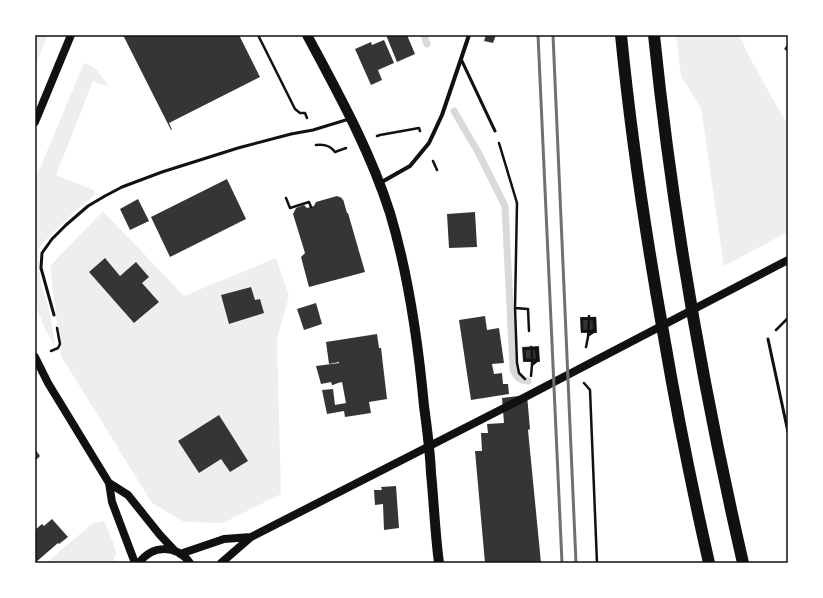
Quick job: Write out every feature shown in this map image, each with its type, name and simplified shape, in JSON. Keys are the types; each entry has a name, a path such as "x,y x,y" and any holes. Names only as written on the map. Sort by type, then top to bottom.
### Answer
{"highway":[{"path":"621,35 637,167 656,292 678,415 709,563"},
{"path":"654,35 670,165 688,286 717,441 743,563"}],"main road":[{"path":"35,122 71,35"},
{"path":"307,35 363,142 379,183 398,240 404,264 419,356 431,471 438,563"},
{"path":"222,563 251,536 504,408 788,260"},
{"path":"35,357 48,383 109,483 112,502 135,563"},
{"path":"109,483 128,495 160,535 190,563"},
{"path":"139,563 142,558 159,549 167,549 177,552 224,539 251,536"}],"street":[{"path":"379,183 410,166 429,143 442,115 469,35"}],"lane":[{"path":"461,60 495,131"},
{"path":"54,314 41,268 42,253 52,239 88,206 122,188 162,172 238,148 291,134 313,130 351,118"},
{"path":"768,339 788,432"}],"path":[{"path":"258,35 295,109 300,113 305,113 313,130 316,145 324,144 332,148 335,152 380,135"},
{"path":"495,131 517,203 515,308 517,363 519,373 528,381"},
{"path":"286,198 290,208 309,202 311,207"},
{"path":"515,308 528,309 529,331"},
{"path":"51,351 58,348 60,344 54,314"},
{"path":"589,336 589,318 594,319 594,331 582,331 582,318 595,318 595,331 589,336"},
{"path":"532,366 532,348 536,348 537,360 525,360 524,349 537,348 538,360 532,366"},
{"path":"590,390 597,563"}],"shaded area":[{"path":"35,35 48,35 35,67"},
{"path":"676,35 739,35 750,58 788,126 788,232 724,266 701,108 681,76"},
{"path":"84,63 96,69 109,87 93,81 56,175 94,190 95,194 71,215 41,245 38,251 41,285 49,310 55,342 54,345 46,331 35,304 35,180"},
{"path":"103,211 184,296 276,258 289,296 277,339 281,494 223,523 184,522 152,503 61,356 50,266","holes":["105,258 120,276 136,262 149,277 142,283 159,302 135,323 89,272","250,287 255,300 260,299 264,313 230,324 221,295","178,441 248,461 230,472 221,459 199,473"]},
{"path":"104,521 116,553 113,563 46,563 93,523"}],"building":[{"path":"123,35 239,35 260,77 169,123 171,130"},
{"path":"386,35 407,35 415,54 397,62"},
{"path":"486,35 496,35 493,43 484,41"},
{"path":"384,40 394,63 378,70 382,80 371,85 355,49 371,42 372,45"},
{"path":"788,43 788,52 784,49"},
{"path":"227,179 246,219 170,257 151,217"},
{"path":"337,196 342,198 342,200 343,199 365,272 309,287 301,257 305,253 293,214 296,208 304,205 307,208 314,206 316,202"},
{"path":"138,199 149,221 130,230 120,209"},
{"path":"475,212 477,247 449,248 447,214"},
{"path":"105,258 120,276 136,262 149,277 142,283 159,302 134,323 89,272"},
{"path":"251,287 255,300 260,299 264,313 229,324 221,295"},
{"path":"316,303 322,324 304,330 297,309"},
{"path":"485,316 487,330 499,328 504,363 492,364 494,374 502,373 503,384 508,384 509,394 471,400 459,320"},
{"path":"580,317 596,317 597,333 581,333"},
{"path":"377,334 379,348 381,348 387,399 369,402 371,413 345,417 344,411 327,414 322,390 333,389 335,405 346,403 342,382 333,385 331,382 321,384 316,366 339,363 329,364 326,342"},
{"path":"539,346 540,362 523,362 522,347"},
{"path":"527,395 530,429 528,430 541,563 485,563 475,451 482,451 481,433 488,433 487,424 504,423 502,398"},
{"path":"219,415 248,461 230,472 221,459 199,473 178,441"},
{"path":"35,449 40,456 35,461"},
{"path":"396,486 399,528 384,530 383,504 375,505 374,490 382,490 381,487"},
{"path":"52,519 68,537 59,544 58,543 35,563 35,530 42,524 44,526"}],"waterway":[{"path":"424,35 427,44"},
{"path":"454,111 478,152 505,206 513,369 519,378 528,381"}],"railway":[{"path":"538,35 562,563"},
{"path":"553,35 576,563"}]}
